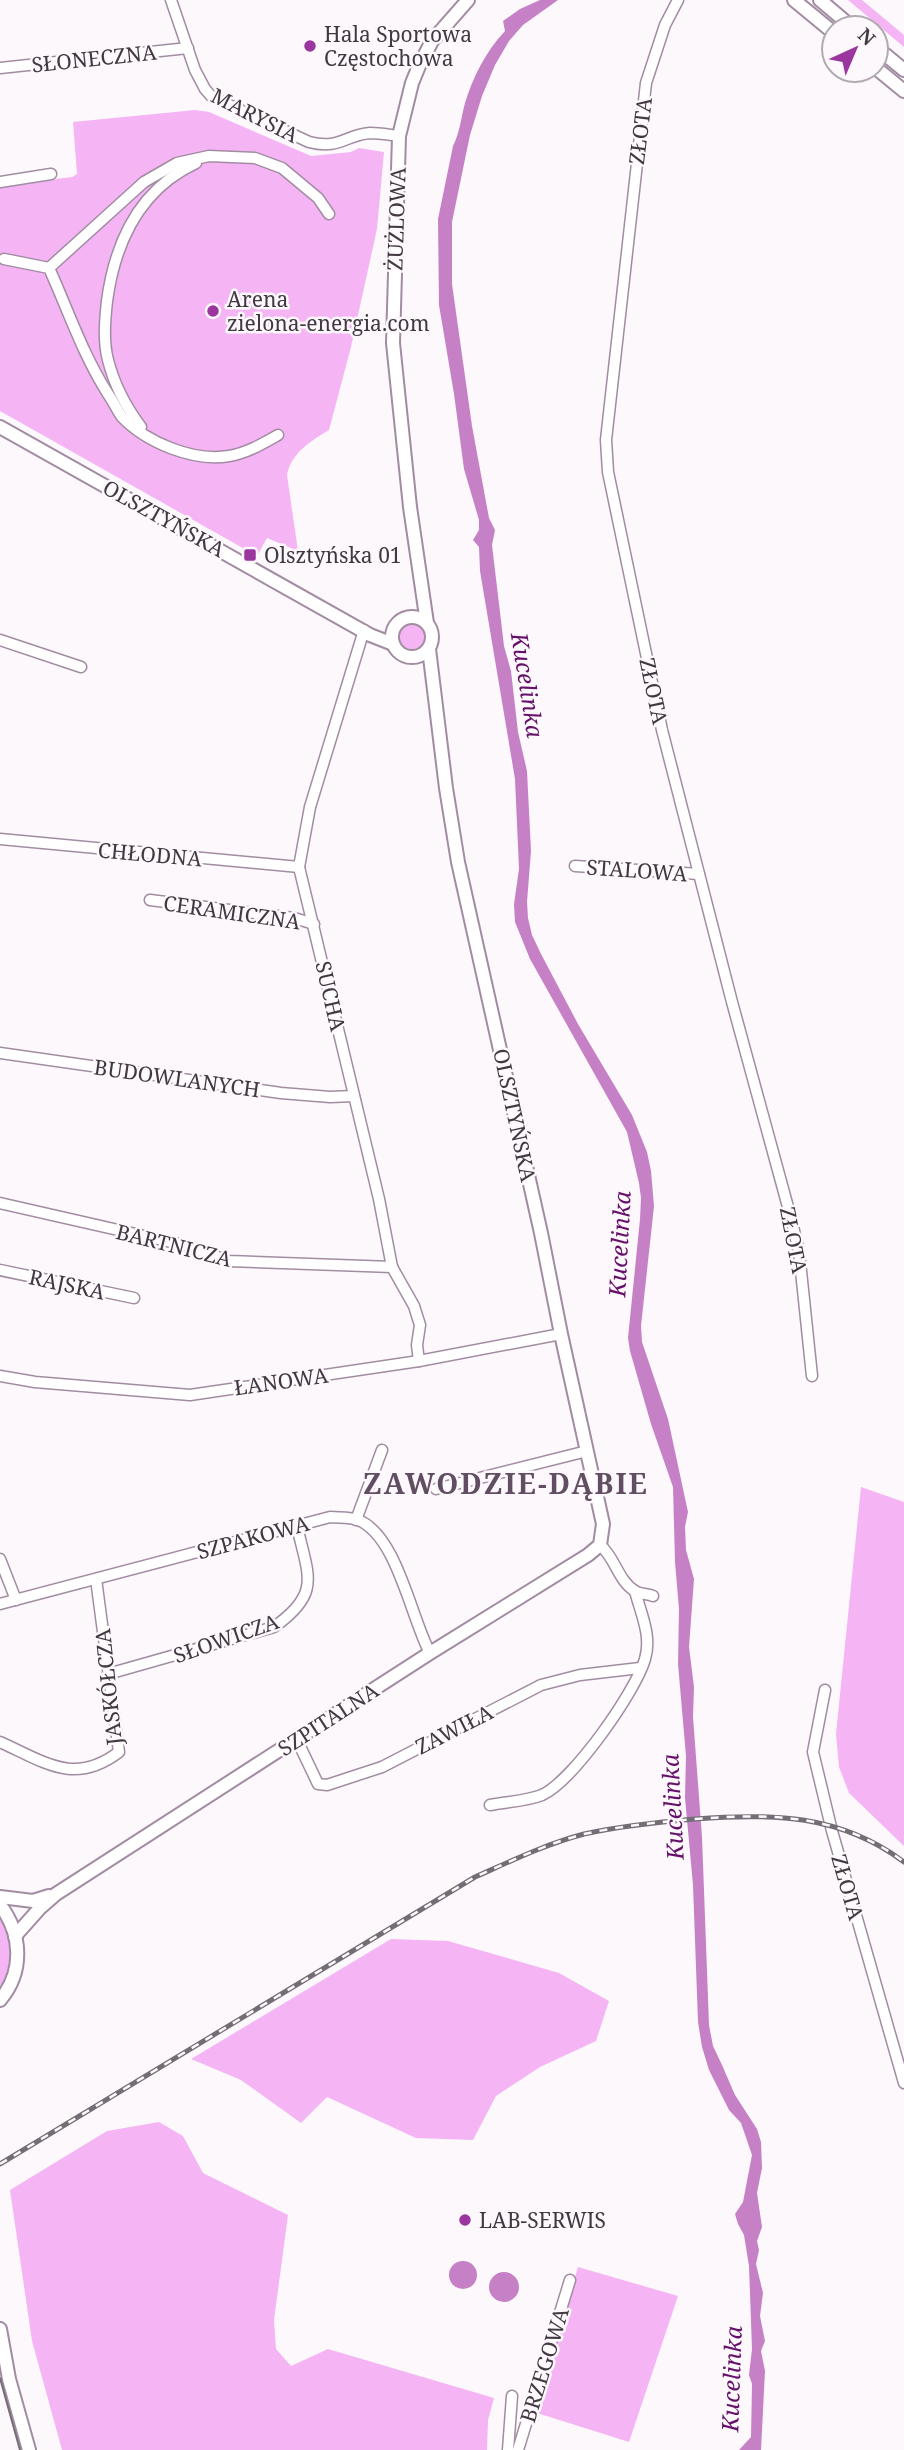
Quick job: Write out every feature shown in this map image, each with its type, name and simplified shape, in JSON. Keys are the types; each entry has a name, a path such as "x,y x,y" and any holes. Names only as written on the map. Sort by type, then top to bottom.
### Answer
{"street":[{"name":"MARYSIA","path":"171,0 200,82 212,97 309,142 334,145 370,134 399,136"},
{"name":"ŻUŻLOWA","path":"427,624 393,343 399,136 419,66 432,41 468,0"},
{"name":"ZŁOTA","path":"678,0 665,25 646,83 606,440 608,472 662,730 794,1229 799,1252 812,1376"},
{"path":"794,0 820,21"},
{"path":"820,0 836,14"},
{"name":"SŁONECZNA","path":"0,68 188,48"},
{"path":"890,58 904,70"},
{"path":"890,80 904,91"},
{"path":"150,438 121,396 107,358 106,317 113,269 127,229 145,201 178,172 209,156"},
{"path":"49,268 145,182 177,163 209,156 255,158 282,168 312,192 328,214"},
{"path":"0,182 51,174"},
{"path":"4,259 49,268"},
{"path":"49,268 94,372 122,417 150,438 172,449 217,458 248,452 278,435"},
{"name":"OLSZTYŃSKA","path":"0,427 376,638 393,644"},
{"name":"ŻUŻLOWA","path":"408,617 420,583"},
{"path":"408,617 415,617 427,624 432,636 429,649 424,654 411,657 399,653 393,644 393,629 397,623 408,617"},
{"name":"OLSZTYŃSKA","path":"364,629 393,629"},
{"name":"SUCHA","path":"364,629 310,807 299,867 355,1096 392,1267 414,1306 420,1325 417,1345 419,1361"},
{"path":"0,640 81,667"},
{"name":"OLSZTYŃSKA","path":"429,649 458,862 603,1524 600,1545"},
{"name":"OLSZTYŃSKA","path":"411,657 432,685"},
{"name":"CHŁODNA","path":"0,839 299,867"},
{"name":"STALOWA","path":"575,866 699,873"},
{"name":"CERAMICZNA","path":"150,900 294,918 314,924"},
{"name":"BUDOWLANYCH","path":"0,1053 281,1093 355,1096"},
{"name":"BARTNICZA","path":"0,1203 184,1245 229,1261 392,1267"},
{"name":"RAJSKA","path":"0,1270 134,1298"},
{"name":"ŁANOWA","path":"0,1376 35,1382 190,1395 419,1361 561,1334"},
{"path":"382,1450 356,1520 378,1534 393,1561 430,1653"},
{"path":"436,1489 587,1451"},
{"name":"SZPAKOWA","path":"0,1604 330,1517 356,1520"},
{"name":"SŁOWICZA","path":"108,1675 274,1627 291,1615 307,1594 310,1582 297,1526"},
{"path":"600,1545 609,1553 621,1577 635,1591 653,1596"},
{"name":"SZPITALNA","path":"15,1936 56,1894 430,1653 589,1555 600,1545"},
{"path":"0,1559 16,1600"},
{"name":"JASKÓŁCZA","path":"0,1742 54,1766 76,1771 105,1763 119,1752 96,1579"},
{"path":"490,1805 541,1795 557,1786 604,1731 636,1681 645,1661 647,1635 635,1591"},
{"name":"ZAWIŁA","path":"297,1740 318,1784 327,1785 382,1767 541,1685 580,1675 640,1668"},
{"name":"ZŁOTA","path":"825,1690 813,1752 836,1844 904,2083"},
{"name":"SZPITALNA","path":"0,1897 33,1901 56,1894"},
{"path":"0,1905 11,1921 18,1961 15,1974 0,2000"},
{"name":"BRZEGOWA","path":"518,2450 570,2280"},
{"path":"0,2329 9,2379 29,2450"},
{"name":"BRZEGOWA","path":"508,2450 512,2396"}],"shaded area":[{"path":"540,0 558,0 523,25 509,41 482,96 470,135 452,222 452,284 472,426 489,518 495,530 492,545 504,646 511,671 518,732 527,771 531,851 528,918 541,954 578,1024 632,1115 647,1152 651,1171 654,1206 641,1326 642,1342 668,1419 688,1512 685,1527 686,1550 694,1579 689,1647 694,1687 693,1717 702,1837 709,2025 713,2046 735,2095 757,2129 761,2142 762,2168 757,2193 762,2227 757,2241 759,2250 756,2264 763,2293 760,2316 765,2341 761,2351 765,2371 761,2450 739,2450 751,2437 752,2384 749,2375 752,2349 749,2266 744,2235 735,2214 743,2202 752,2155 741,2123 729,2110 709,2070 698,2022 693,1885 685,1798 686,1756 678,1664 679,1609 673,1487 651,1424 628,1338 640,1219 639,1183 627,1132 530,959 515,922 514,904 519,869 515,779 480,571 479,547 473,540 479,530 479,520 464,469 439,305 438,219 465,103 481,65 505,31 503,21"},
{"path":"848,0 862,0 879,14 865,14"},
{"path":"890,23 904,35 904,47 890,35"},
{"path":"195,110 209,112 311,156 351,152 359,148 384,152 377,229 351,347 329,430 297,454 287,475 298,551 267,538 257,556 0,411 0,186 72,177 77,174 73,122"},
{"path":"412,623 421,627 425,636 421,645 412,649 403,645 399,636 403,627"},
{"path":"861,1487 904,1502 904,1846 849,1793 839,1767 836,1734"},
{"path":"0,1918 8,1936 11,1954 8,1972 0,1990"},
{"path":"391,1939 448,1941 559,1973 609,2001 596,2041 540,2067 496,2096 473,2140 416,2138 327,2097 301,2123 241,2080 191,2059"},
{"path":"159,2122 183,2136 203,2173 288,2215 274,2320 276,2349 291,2366 328,2349 494,2398 488,2420 487,2450 62,2450 32,2341 10,2190 107,2131"},
{"path":"463,2261 473,2265 477,2275 473,2285 463,2289 453,2285 449,2275 453,2265"},
{"path":"578,2267 678,2296 629,2442 534,2412"},
{"path":"504,2272 515,2276 519,2287 515,2298 504,2302 493,2298 489,2287 493,2276"}],"tram line":[{"path":"0,2378 20,2450"}],"railway":[{"path":"0,2164 475,1877 556,1843 598,1831 653,1823 723,1817 778,1817 804,1820 855,1834 904,1862"}],"place":[{"name":"Hala Sportowa Częstochowa","path":"310,46"},
{"name":"Arena zielona-energia.com","path":"213,311"},
{"name":"Olsztyńska 01","path":"250,555"},
{"name":"LAB-SERWIS","path":"465,2220"}],"district":[{"name":"ZAWODZIE-DĄBIE","path":"506,1483"}],"water label":[{"name":"Kucelinka","path":"528,685"},
{"name":"Kucelinka","path":"619,1244"},
{"name":"Kucelinka","path":"672,1807"},
{"name":"Kucelinka","path":"731,2379"}]}
